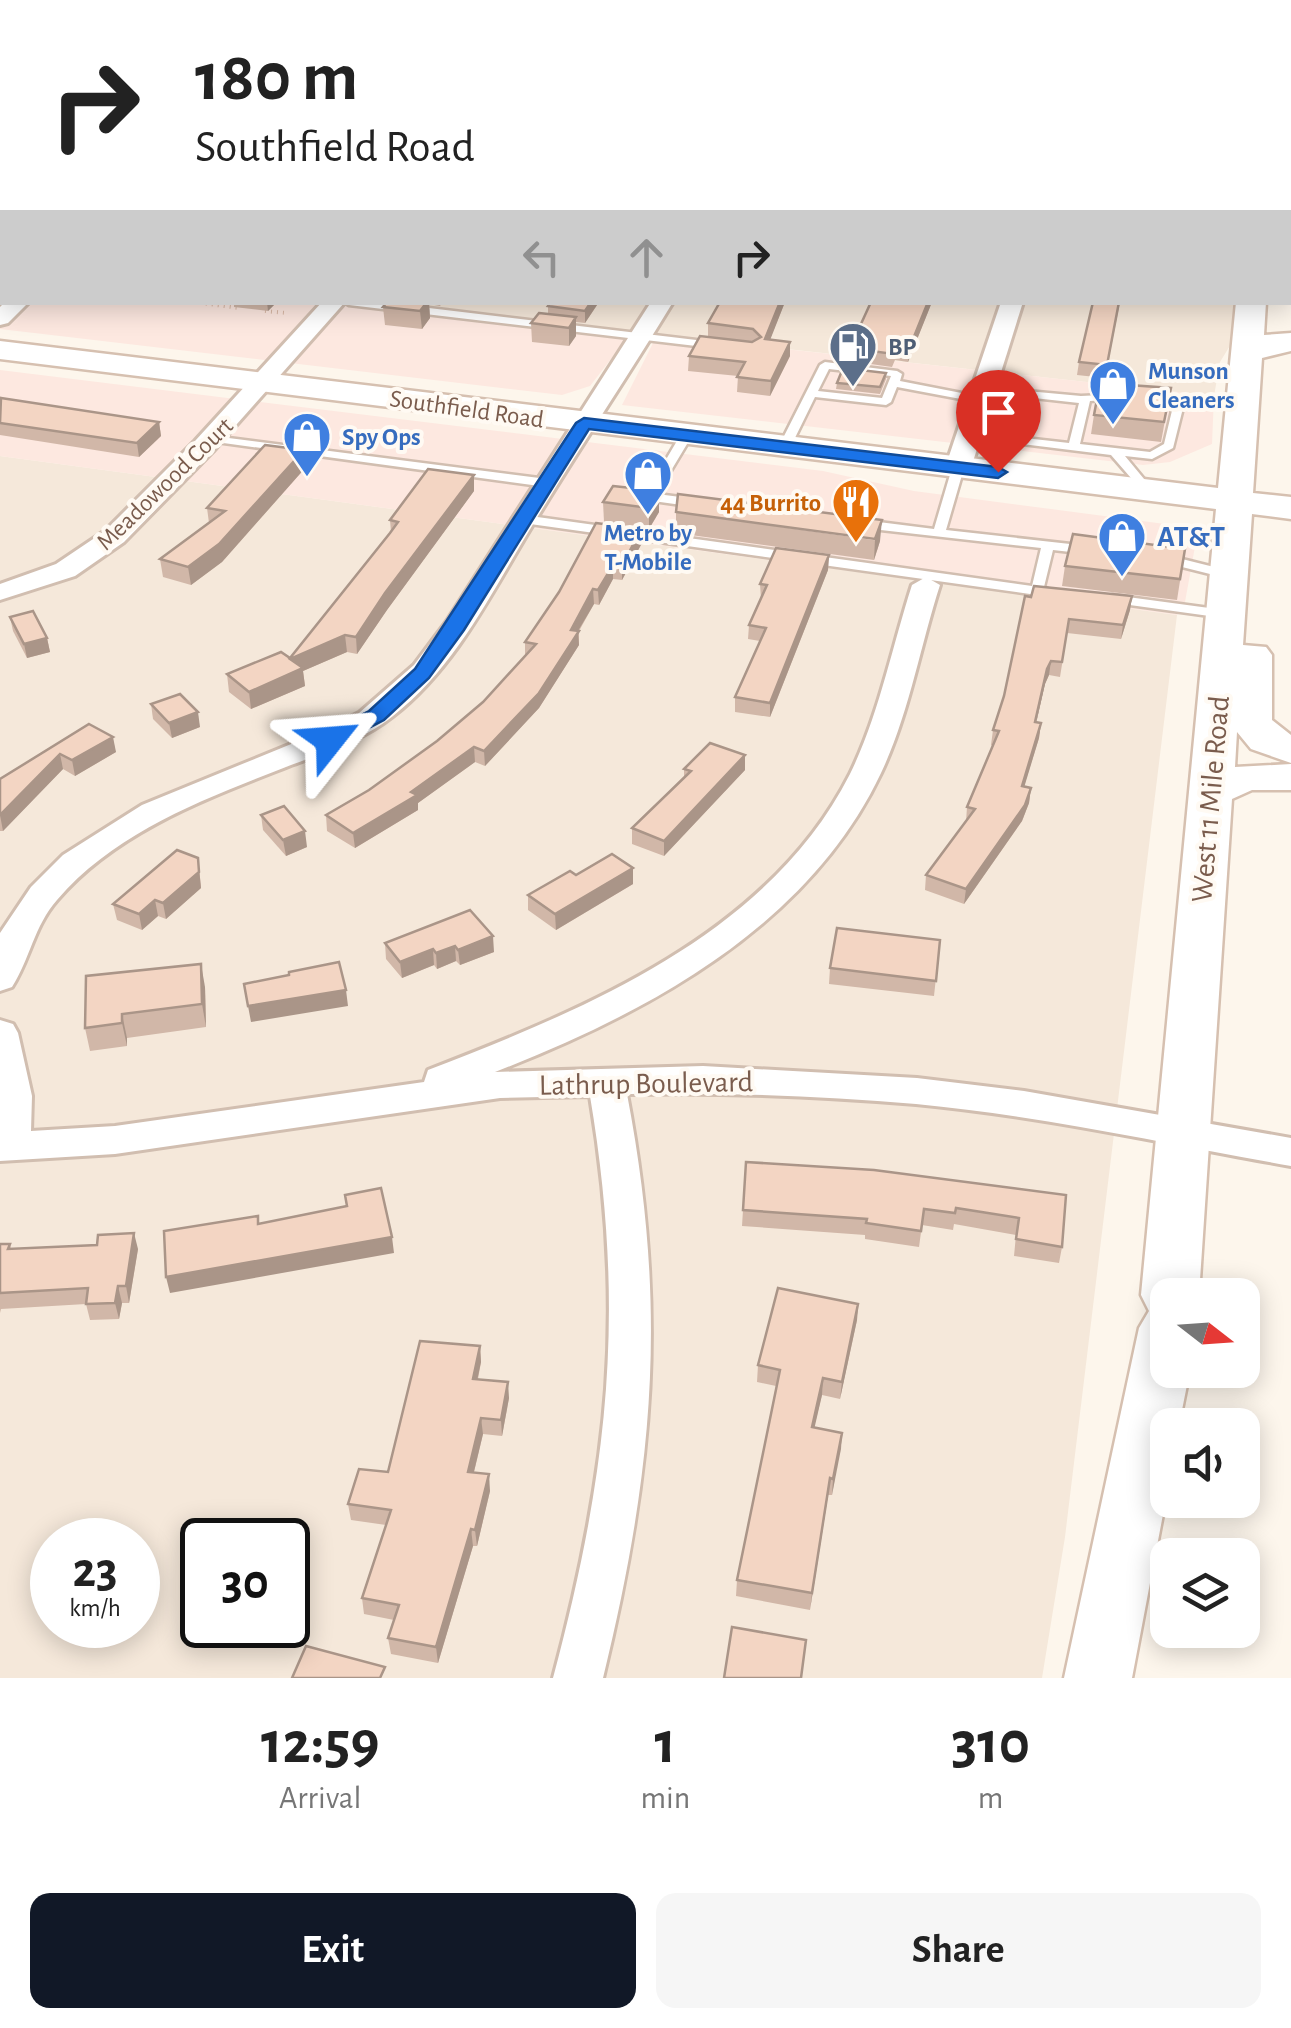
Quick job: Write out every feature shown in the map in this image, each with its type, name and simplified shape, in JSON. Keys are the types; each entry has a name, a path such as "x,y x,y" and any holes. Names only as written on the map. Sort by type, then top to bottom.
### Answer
{"main road":[{"name":"West 11 Mile Road","path":"1171,1278 1229,581 1263,505 1243,406 1251,305"},
{"path":"1247,354 1285,327"},
{"name":"Southfield Road","path":"0,350 785,446 964,451 1148,491 1263,505"},
{"path":"1211,792 1278,761 1254,728 1249,714 1257,581 1229,581"},
{"path":"1098,1678 1156,1388"}],"street":[{"name":"Meadowood Court","path":"0,592 43,579 86,559 116,536 214,439 260,380 332,305"},
{"path":"0,979 16,932 31,909 90,849 162,806 330,740 401,696 454,630 660,305"},
{"path":"964,451 1011,305"},
{"path":"385,1100 540,1042 618,1002 691,960 786,882 820,845 864,775 926,585"},
{"path":"0,1033 13,1096 6,1147"},
{"name":"Lathrup Boulevard","path":"6,1147 116,1140 500,1085 703,1078 917,1092 1291,1152"},
{"path":"578,1678 606,1573 626,1452 632,1344 626,1201 606,1080"}],"lane":[{"path":"375,305 734,348"},
{"path":"785,446 811,393 824,381 825,365 897,374 886,402 811,393"},
{"path":"890,386 1085,400 1098,394 1129,396"},
{"path":"1074,448 1085,400"},
{"path":"939,534 964,451 1074,448 1152,456 1170,446 1179,400 1243,406"},
{"path":"686,434 650,497 708,504"},
{"path":"214,439 547,483"},
{"path":"1114,452 1148,491"},
{"path":"523,519 1064,592"},
{"path":"843,522 1104,552"},
{"path":"1037,591 1048,544"},
{"path":"1156,558 1229,581"},
{"path":"1100,597 1229,581"}],"path":[{"path":"219,305 287,313"}],"shaded area":[{"path":"0,305 397,305 632,332 590,386 562,395 0,329"},
{"path":"389,305 1235,305 1231,344 1220,362 1214,396"},
{"path":"657,335 1214,396 1212,444 1170,462 1143,465 622,405"},
{"path":"0,370 823,471 914,491 1165,524 1196,541 1185,602 1177,615 0,456"},
{"path":"0,456 1177,615 1065,1537 1042,1678 0,1678"}],"building":[{"path":"385,305 425,305 420,311"},
{"path":"549,305 589,305 585,311"},
{"path":"718,305 779,305 765,339 790,342 771,381 737,377 745,362 689,356 700,336 752,342 761,337 753,329 708,323"},
{"path":"870,305 927,305 909,349 896,347 893,354 850,348"},
{"path":"1092,305 1118,305 1107,365 1079,362"},
{"path":"539,313 576,317 569,328 531,323"},
{"path":"843,368 886,373 880,387 837,383"},
{"path":"1100,383 1171,388 1164,422 1094,415"},
{"path":"1,398 159,422 137,443 0,423"},
{"path":"265,445 304,450 219,544 188,567 160,559 225,511 207,508"},
{"path":"428,469 474,475 356,637 345,635 290,659 303,668 249,692 227,674 281,652 290,658 390,533 398,522 390,520"},
{"path":"613,486 659,491 649,508 603,502"},
{"path":"678,494 882,520 875,539 676,512"},
{"path":"596,523 641,529 622,566 613,565 598,590 593,589 571,630 579,631 539,693 484,751 474,747 411,792 417,795 353,833 326,815 369,790 483,702 536,644 525,642 559,592"},
{"path":"1073,534 1185,549 1180,579 1065,566"},
{"path":"776,548 829,555 770,703 735,697 766,628 749,625 767,585 760,584"},
{"path":"1034,586 1132,596 1123,625 1069,619 1062,662 1051,661 1047,669 1035,722 1041,723 1022,786 1031,788 1025,805 966,889 926,875 975,809 967,807 999,731 993,730 1025,596 1031,597"},
{"path":"33,611 47,638 24,644 10,617"},
{"path":"180,694 198,712 169,723 151,704"},
{"path":"89,724 113,737 72,760 60,754 0,815 0,779"},
{"path":"710,743 745,755 664,841 632,828 691,771 684,769"},
{"path":"284,806 305,831 283,840 261,815"},
{"path":"177,850 198,858 199,872 163,903 155,900 139,914 113,904"},
{"path":"612,854 633,868 555,914 528,895 570,871 576,875"},
{"path":"470,910 493,936 458,950 455,946 436,953 433,949 400,962 385,943"},
{"path":"837,928 940,940 936,981 830,968"},
{"path":"339,962 346,990 248,1006 244,984"},
{"path":"201,964 202,1004 122,1014 122,1023 85,1028 86,976"},
{"path":"746,1162 874,1170 1066,1195 1062,1247 1016,1239 1019,1218 956,1208 955,1213 924,1209 921,1231 866,1223 867,1219 743,1210"},
{"path":"381,1188 392,1237 166,1277 164,1231 258,1216 258,1224 347,1206 345,1195"},
{"path":"134,1233 126,1286 118,1286 115,1303 86,1304 88,1288 0,1293 0,1244 10,1244 8,1249 97,1245 98,1235"},
{"path":"778,1288 858,1304 842,1382 823,1378 812,1427 842,1433 833,1479 830,1478 812,1593 737,1580 780,1370 758,1365"},
{"path":"420,1341 480,1346 473,1379 508,1382 501,1420 481,1418 468,1472 489,1474 475,1530 471,1529 436,1647 388,1638 399,1605 362,1598 391,1510 348,1504 359,1469 388,1472"},
{"path":"732,1627 806,1640 801,1678 724,1678"},
{"path":"310,1647 385,1667 380,1678 292,1678 305,1648"}],"place":[{"name":"BP","path":"853,388"},
{"name":"Munson Cleaners","path":"1113,426"},
{"name":"Spy Ops","path":"307,478"},
{"name":"Metro by T-Mobile","path":"648,516"},
{"name":"44 Burrito","path":"856,544"},
{"name":"AT&T","path":"1122,578"}],"route":[{"path":"330,740 376,715 422,674 454,630 584,423 998,472"}]}
